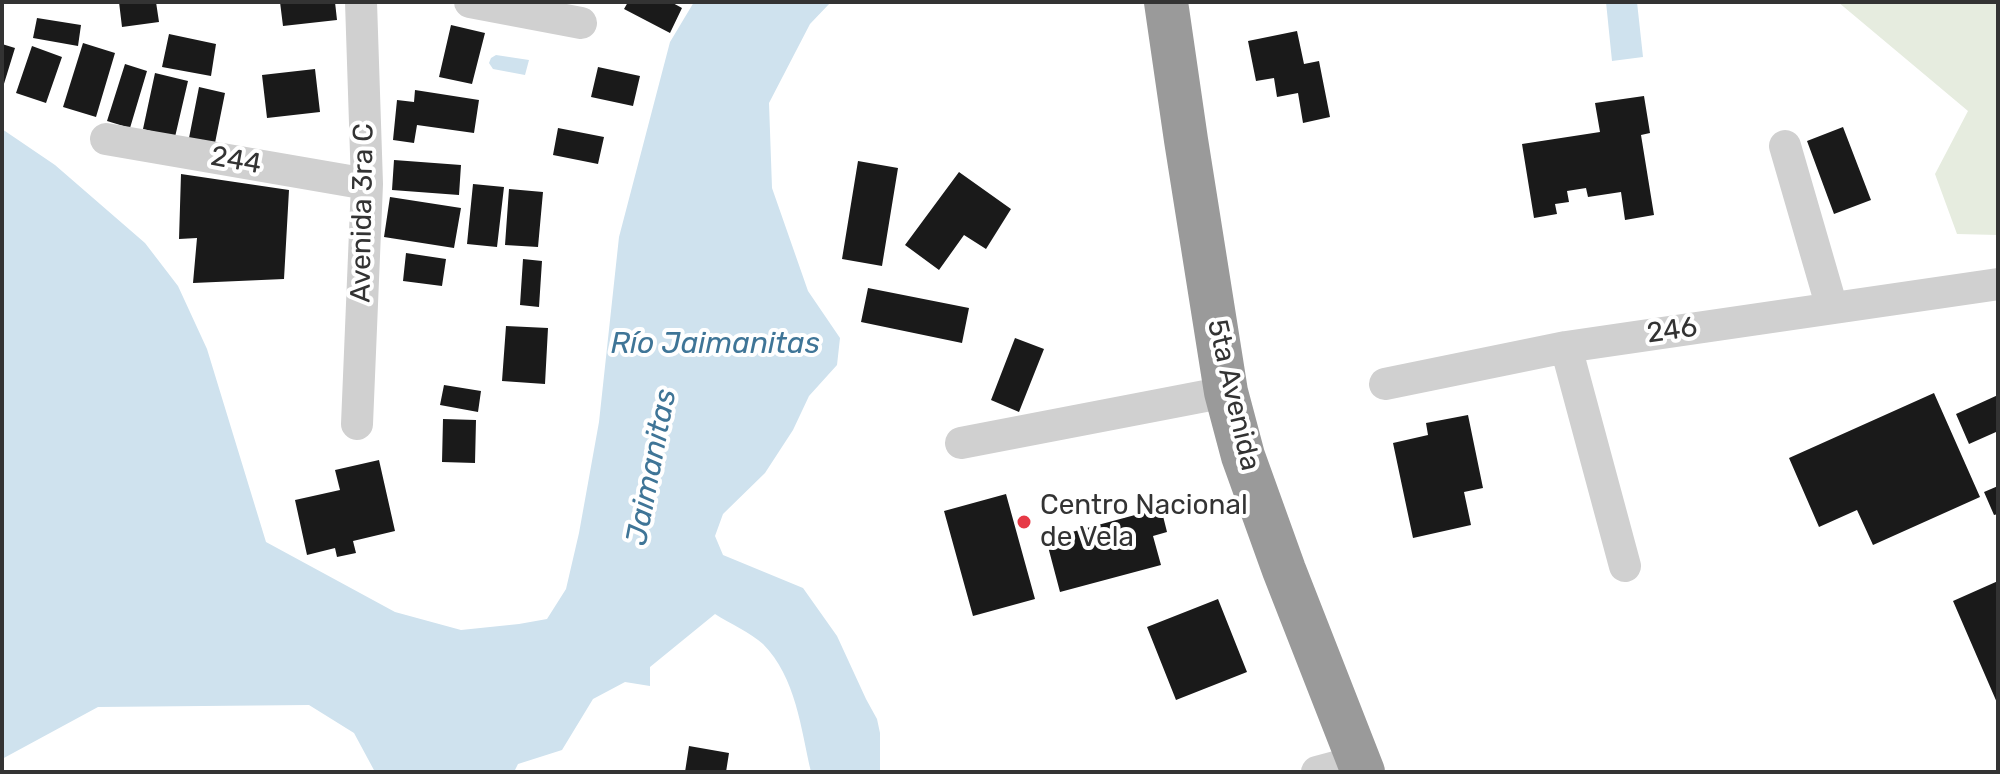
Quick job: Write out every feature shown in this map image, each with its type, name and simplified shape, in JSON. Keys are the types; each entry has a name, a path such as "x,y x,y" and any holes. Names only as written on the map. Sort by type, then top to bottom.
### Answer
{"highway":[{"name":"5ta Avenida","path":"1166,2 1226,392 1243,456 1278,556 1361,766"}],"street":[{"name":"Avenida 3ra C","path":"357,424 367,184 361,2"},
{"path":"470,2 581,23"},
{"name":"244","path":"106,139 367,184"},
{"path":"1785,146 1832,308"},
{"name":"246","path":"1385,384 1566,347 1998,284"},
{"path":"1566,347 1625,566"},
{"path":"961,443 1226,392"},
{"path":"1317,772 1361,766"}],"shaded area":[{"path":"1838,2 1998,2 1998,235 1957,234 1935,174 1968,111"}],"water":[{"name":"Río Jaimanitas","path":"694,2 831,2 810,24 769,103 772,188 808,291 840,338 837,365 809,396 793,430 765,473 723,514 715,536 723,555 803,588 837,636 877,719 880,772 811,772 796,704 774,657 758,640 715,614 650,667 650,686 625,682 593,699 562,750 518,764 514,772 375,772 354,733 309,705 98,707 2,759 2,129 55,165 145,243 178,286 207,349 266,542 395,612 461,630 547,619 566,589 579,533 599,422 619,237 670,42"},
{"path":"1606,2 1637,2 1643,57 1612,61"},
{"path":"496,55 529,60 525,75 493,69 489,63"}],"building":[{"path":"119,2 156,2 159,22 122,27"},
{"path":"280,2 335,2 337,20 283,26"},
{"path":"628,2 671,2 682,8 670,33 624,9"},
{"path":"37,18 81,25 78,46 33,38"},
{"path":"451,25 485,33 472,84 439,77"},
{"path":"1297,31 1304,64 1319,61 1330,117 1303,123 1298,93 1277,97 1274,78 1256,81 1248,41"},
{"path":"169,34 216,44 211,76 162,67"},
{"path":"83,43 115,53 96,117 63,107"},
{"path":"2,44 15,48 3,87 2,87"},
{"path":"32,46 62,57 46,103 16,93"},
{"path":"125,64 147,71 130,128 107,121"},
{"path":"598,67 640,76 633,106 591,97"},
{"path":"315,69 320,112 267,118 262,75"},
{"path":"155,73 188,81 175,137 143,129"},
{"path":"199,87 225,93 215,143 189,138"},
{"path":"415,90 479,100 474,133 417,125 414,143 393,140 397,100 414,102"},
{"path":"1644,96 1650,133 1641,135 1654,215 1625,220 1621,192 1588,197 1586,188 1567,191 1569,202 1555,204 1557,214 1534,218 1522,144 1600,132 1595,103"},
{"path":"1843,127 1871,200 1834,214 1807,141"},
{"path":"558,128 604,137 598,164 553,155"},
{"path":"394,160 461,165 459,195 392,190"},
{"path":"858,161 898,168 882,266 842,259"},
{"path":"959,172 1011,209 986,249 964,235 939,270 905,245"},
{"path":"181,174 289,190 284,279 193,283 197,238 179,239"},
{"path":"473,184 504,187 497,247 467,244"},
{"path":"509,189 543,192 538,247 505,245"},
{"path":"390,197 461,208 454,248 384,237"},
{"path":"406,253 446,259 442,286 403,281"},
{"path":"523,259 542,261 539,307 520,305"},
{"path":"868,288 969,308 962,343 861,322"},
{"path":"506,326 548,328 545,384 502,381"},
{"path":"1015,338 1044,349 1019,412 991,400"},
{"path":"444,385 481,391 478,412 440,405"},
{"path":"1934,393 1980,497 1873,545 1857,510 1819,527 1789,458"},
{"path":"1998,395 1998,437 1996,432 1969,444 1956,414"},
{"path":"1468,415 1483,488 1464,492 1471,525 1413,538 1393,443 1428,435 1426,423"},
{"path":"443,419 476,420 475,463 442,462"},
{"path":"379,460 395,531 353,541 356,553 337,557 335,548 307,555 295,500 340,490 335,470"},
{"path":"1998,486 1998,514 1994,515 1984,492"},
{"path":"1006,494 1035,599 973,616 944,511"},
{"path":"1161,508 1167,532 1153,536 1161,565 1060,592 1046,539"},
{"path":"1998,581 1998,705 1953,601"},
{"path":"1218,599 1247,672 1176,700 1147,627"},
{"path":"689,746 729,753 726,772 685,772"}],"place":[{"name":"Centro Nacional de Vela","path":"1024,522"}],"water label":[{"name":"Jaimanitas","path":"652,467"}]}
